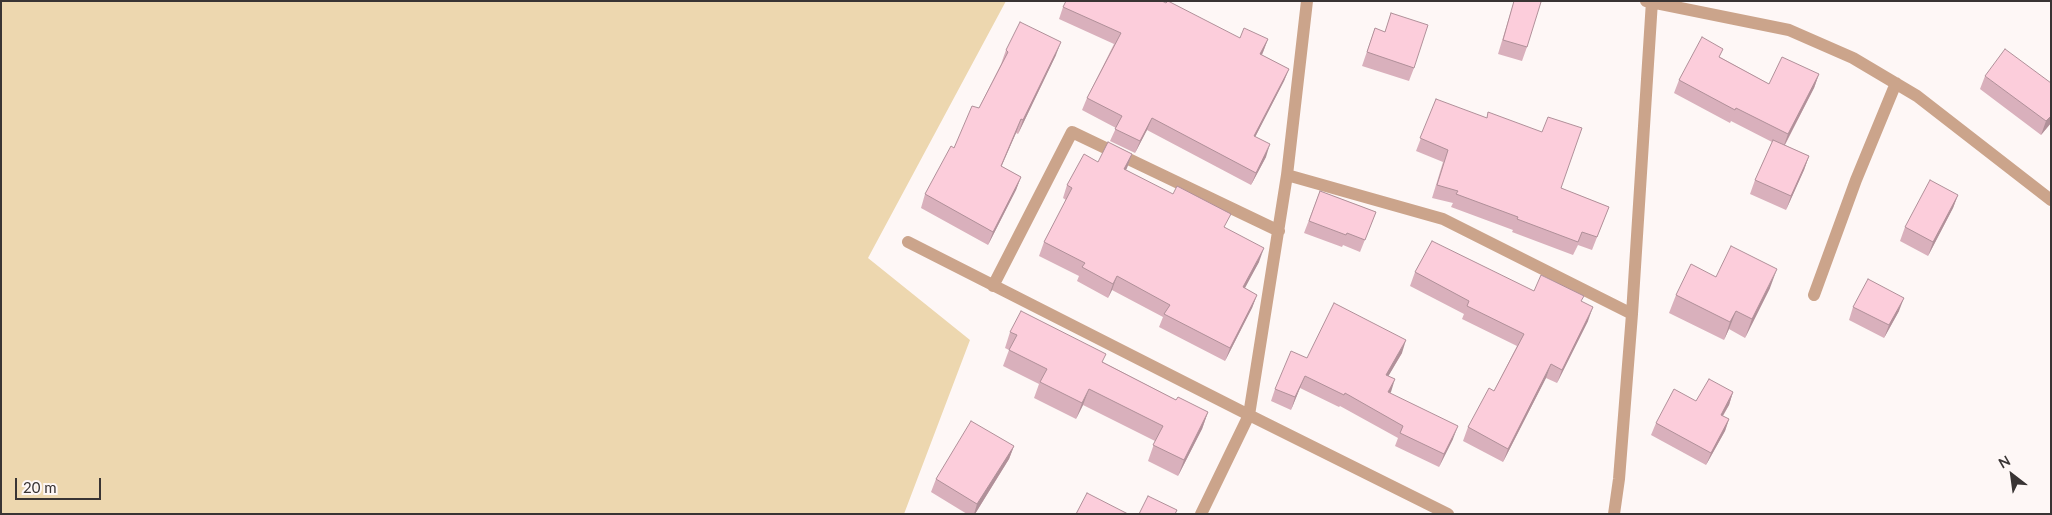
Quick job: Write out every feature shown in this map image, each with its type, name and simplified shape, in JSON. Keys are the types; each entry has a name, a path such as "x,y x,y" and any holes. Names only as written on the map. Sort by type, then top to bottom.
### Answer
{"street":[{"path":"1201,514 1249,415 1287,175 1307,1"},
{"path":"1614,514 1619,479 1632,314 1650,2 1789,30 1853,58 1918,96 2051,200"},
{"path":"1814,295 1856,180 1896,83"},
{"path":"993,286 1072,132 1278,231"},
{"path":"1287,175 1443,220 1632,314"},
{"path":"908,242 1448,514"}],"shaded area":[{"path":"1,1 1006,1 868,258 970,340 904,514 1,514"}],"building":[{"path":"1066,1 1162,1 1166,3 1168,1 1240,38 1244,28 1268,39 1260,54 1289,69 1254,136 1270,144 1256,173 1152,118 1140,141 1115,129 1122,116 1087,98 1121,33 1063,7"},
{"path":"1514,1 1541,2 1527,47 1503,40"},
{"path":"1391,13 1428,25 1414,68 1367,52 1375,28 1385,32"},
{"path":"1020,22 1061,42 1023,120 1021,119 1001,166 1021,177 993,232 925,194 951,146 954,148 972,106 979,108 1008,52 1006,50"},
{"path":"1702,37 1723,49 1719,57 1769,84 1782,57 1819,74 1788,134 1736,108 1735,110 1679,80"},
{"path":"2005,49 2051,83 2051,116 2046,121 1985,76"},
{"path":"1436,99 1487,118 1488,112 1542,132 1548,117 1582,128 1561,188 1609,207 1597,237 1582,232 1578,242 1456,194 1458,191 1437,185 1448,150 1420,138"},
{"path":"1773,140 1809,156 1791,196 1755,180"},
{"path":"1108,142 1132,154 1124,169 1173,194 1177,186 1231,214 1224,227 1264,248 1243,287 1257,295 1230,348 1164,314 1170,305 1117,276 1113,284 1082,267 1085,263 1044,242 1072,188 1067,185 1084,154 1098,162"},
{"path":"1930,180 1958,195 1933,242 1905,227"},
{"path":"1320,191 1376,212 1365,240 1309,221"},
{"path":"1432,241 1534,291 1541,275 1584,296 1581,301 1593,307 1562,370 1551,364 1508,449 1468,427 1489,388 1494,391 1524,334 1467,306 1469,301 1415,272"},
{"path":"1731,246 1777,269 1752,319 1736,311 1730,322 1676,295 1691,264 1716,277"},
{"path":"1868,279 1904,298 1889,325 1853,307"},
{"path":"1334,303 1406,340 1386,375 1395,379 1388,392 1458,426 1444,454 1400,433 1403,426 1345,393 1344,395 1305,376 1295,397 1275,389 1291,351 1307,358"},
{"path":"1021,311 1106,354 1102,362 1176,400 1178,397 1208,412 1184,460 1153,445 1163,426 1089,389 1082,403 1040,382 1047,369 1009,350 1017,335 1010,332"},
{"path":"1709,379 1733,392 1721,415 1729,419 1711,453 1656,423 1674,389 1696,401"},
{"path":"971,421 1014,446 977,504 936,479"},
{"path":"1087,493 1128,514 1076,514"},
{"path":"1148,496 1177,510 1175,514 1139,514"}]}
